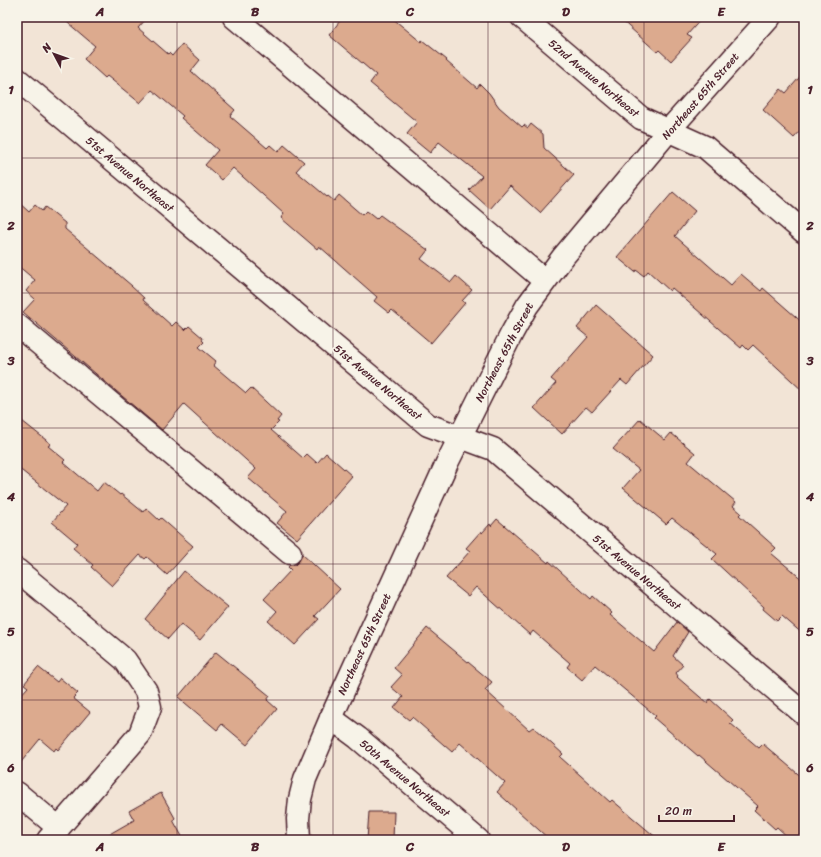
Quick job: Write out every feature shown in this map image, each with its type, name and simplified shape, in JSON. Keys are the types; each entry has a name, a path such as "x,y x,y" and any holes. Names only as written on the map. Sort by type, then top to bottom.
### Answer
{"street":[{"path":"234,17 545,281"},
{"name":"52nd Avenue Northeast","path":"522,17 641,118 705,147 804,232"},
{"name":"Northeast 65th Street","path":"299,840 298,819 300,799 305,780 331,718 459,437 527,306 545,281 669,130 770,17"},
{"name":"51st Avenue Northeast","path":"17,79 428,425 492,449 804,714"},
{"path":"17,325 290,553"},
{"path":"17,570 125,660 146,691 150,707 140,734 54,834 17,793"},
{"name":"50th Avenue Northeast","path":"331,718 358,738 478,840"}],"building":[{"path":"61,17 148,17 138,28 168,54 169,53 172,56 182,44 200,60 191,71 235,110 230,116 267,148 270,145 278,152 284,145 304,162 296,171 327,197 328,196 334,201 339,195 362,215 366,211 376,219 380,215 428,250 421,259 451,282 456,276 472,290 462,301 465,303 431,343 392,310 389,313 374,301 377,297 319,246 317,249 281,218 284,214 233,168 222,180 205,165 218,150 181,118 183,116 152,90 140,103 107,76 105,78 84,59 95,46"},
{"path":"343,17 391,17 421,42 422,40 447,60 446,61 477,88 480,84 489,93 499,107 522,127 524,125 528,128 531,124 543,134 544,148 574,175 540,213 510,186 490,209 469,190 482,176 439,142 430,153 407,134 417,122 370,83 376,75 329,35"},
{"path":"618,17 703,17 687,35 692,38 671,61 659,50 657,52"},
{"path":"804,72 804,127 794,138 763,110 781,89 786,93"},
{"path":"673,192 695,211 675,236 731,285 741,274 761,291 763,288 804,324 804,392 753,345 748,350 743,345 741,348 672,288 670,291 648,271 644,276 636,270 635,272 617,257"},
{"path":"17,201 29,212 35,205 42,211 45,207 65,223 65,229 132,286 144,298 143,300 172,326 176,322 185,330 189,326 203,338 202,340 204,342 199,347 216,361 213,365 246,393 251,388 281,416 277,421 279,422 271,430 303,458 307,454 317,463 326,453 352,476 297,539 277,523 287,511 248,478 256,469 184,404 162,430 23,312 35,299 26,291 35,280 17,265"},
{"path":"596,305 653,355 627,385 621,380 592,412 586,407 562,434 534,408 556,383 551,379 588,337 577,328"},
{"path":"17,417 51,444 48,446 65,460 63,462 97,491 104,482 143,512 146,508 159,520 161,518 193,546 167,575 147,557 145,559 140,555 112,586 91,567 93,565 73,548 77,543 52,522 66,506 17,467"},
{"path":"640,419 665,440 671,433 695,453 688,462 736,502 733,506 741,513 739,515 776,548 771,553 804,581 804,635 782,616 777,621 763,609 764,607 712,559 717,554 672,518 666,524 623,488 639,470 613,449"},
{"path":"497,519 548,563 549,561 591,599 593,596 612,613 610,615 654,652 677,622 688,632 673,656 683,665 676,673 678,676 677,677 707,703 710,699 733,720 730,723 759,748 763,744 804,779 804,830 795,840 791,840 777,827 775,829 754,810 758,806 654,718 656,716 595,665 582,680 567,667 570,663 533,631 530,635 476,587 468,596 446,578 470,551 466,548 481,531 482,533"},
{"path":"302,554 340,589 315,616 319,619 295,645 268,621 277,611 264,599 291,570 288,567 290,565 295,565 299,561"},
{"path":"184,571 228,607 200,640 181,624 168,639 145,619"},
{"path":"427,628 492,682 485,690 529,730 533,727 563,754 560,757 610,802 612,800 659,840 550,840 497,792 505,783 460,743 452,752 412,717 409,720 394,708 403,697 391,687 402,675 394,668"},
{"path":"216,652 270,696 267,700 277,709 247,745 222,724 217,730 178,697"},
{"path":"38,667 57,682 60,678 78,693 73,698 90,712 58,750 56,748 54,751 40,739 17,767 17,699 28,687 24,684"},
{"path":"161,793 175,818 173,820 184,840 99,840 134,820 129,811"},
{"path":"369,812 394,812 393,840 367,840"}]}
